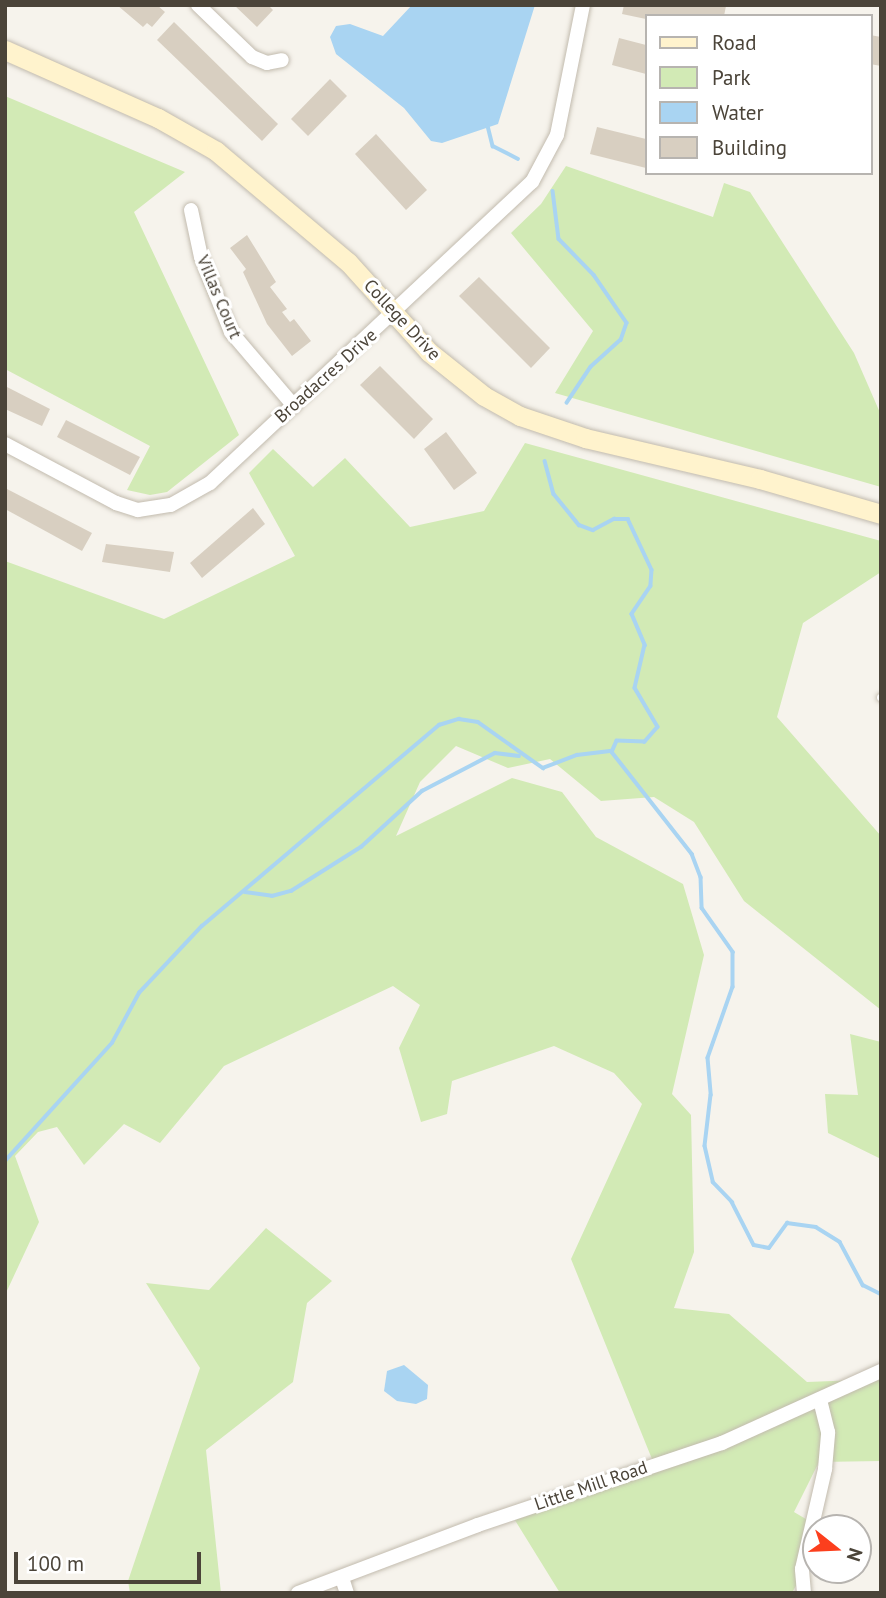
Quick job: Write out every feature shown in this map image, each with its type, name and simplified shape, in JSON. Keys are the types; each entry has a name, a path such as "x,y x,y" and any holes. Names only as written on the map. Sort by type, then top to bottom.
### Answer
{"main road":[{"name":"College Drive","path":"5,50 158,118 216,151 348,262 429,352 484,396 520,416 585,438 760,479 881,514"}],"street":[{"path":"198,5 252,57 267,63 282,60"},
{"name":"Broadacres Drive","path":"5,444 116,503 138,510 160,508 210,483 510,207 543,164 565,104 583,5"},
{"name":"Villas Court","path":"191,210 201,257 232,332 294,406"},
{"name":"Little Mill Road","path":"298,1593 488,1521 722,1443 881,1371"},
{"path":"804,1593 802,1569 825,1469 828,1432 820,1399"},
{"path":"342,1578 346,1593"}],"green space":[{"path":"5,96 185,172 134,212 239,435 167,492 150,495 127,490 150,446 5,369"},
{"path":"566,166 713,217 724,183 750,192 854,353 881,415 881,487 555,393 593,331 511,233 541,204"},
{"path":"525,443 881,541 881,572 803,623 777,717 881,836 881,1010 744,901 694,822 654,797 601,801 550,759 508,768 456,746 420,782 396,836 512,778 562,792 596,837 683,884 704,955 672,1094 691,1115 694,1252 674,1308 729,1314 807,1382 859,1380 881,1370 881,1461 819,1462 794,1512 802,1517 802,1574 792,1593 560,1593 513,1517 654,1464 571,1259 642,1104 614,1073 554,1046 452,1081 447,1114 421,1122 399,1048 420,1005 393,986 224,1066 160,1143 124,1124 84,1165 57,1127 38,1132 15,1156 39,1222 5,1295 5,561 164,619 295,556 249,473 273,449 313,487 345,458 410,527 484,511"},
{"path":"850,1034 881,1042 881,1159 828,1133 825,1094 858,1095"},
{"path":"266,1228 332,1281 307,1303 293,1382 206,1450 221,1593 130,1593 128,1581 200,1368 146,1283 209,1290"}],"water":[{"path":"412,5 535,5 498,124 442,143 431,141 404,108 336,54 330,37 336,26 350,24 383,36"},
{"path":"404,1365 428,1385 427,1399 416,1404 397,1401 384,1391 387,1371"}],"building":[{"path":"117,5 157,5 165,12 152,27 147,23 143,27"},
{"path":"234,5 268,5 273,10 257,27"},
{"path":"624,5 726,6 724,14 644,14 644,19 622,14"},
{"path":"174,22 278,124 262,141 157,40"},
{"path":"872,35 881,37 881,66 872,64"},
{"path":"619,38 644,44 644,73 612,65"},
{"path":"330,79 347,96 308,136 291,119"},
{"path":"597,127 644,139 644,168 590,154"},
{"path":"376,134 427,190 406,210 355,154"},
{"path":"247,235 276,282 270,287 287,309 282,312 290,322 294,319 311,341 292,356 267,324 243,272 246,269 230,248"},
{"path":"479,277 550,348 531,368 459,296"},
{"path":"380,366 433,419 414,439 360,385"},
{"path":"5,386 50,409 42,426 5,409"},
{"path":"66,420 140,457 130,475 57,437"},
{"path":"446,432 477,473 454,490 424,449"},
{"path":"7,489 92,533 82,551 5,509"},
{"path":"253,508 265,524 202,578 190,563"},
{"path":"106,544 174,552 170,572 102,562"}],"waterway":[{"path":"488,126 493,146 518,159"},
{"path":"553,191 559,239 594,275 627,323 621,340 591,367 567,403"},
{"path":"545,461 554,494 579,525 593,530 614,519 628,519 652,570 651,586 632,614 645,645 635,688 658,727 645,742 617,741 612,752 692,854 701,877 702,908 733,952 733,987 708,1058 711,1095 705,1146 713,1182 732,1202 754,1245 769,1248 787,1223 816,1227 840,1242 863,1285 881,1294"},
{"path":"5,1161 112,1043 139,993 202,926 439,725 459,719 478,722 543,768 577,755 612,751"},
{"path":"245,892 272,896 291,891 361,847 422,791 495,753 519,756"}]}
